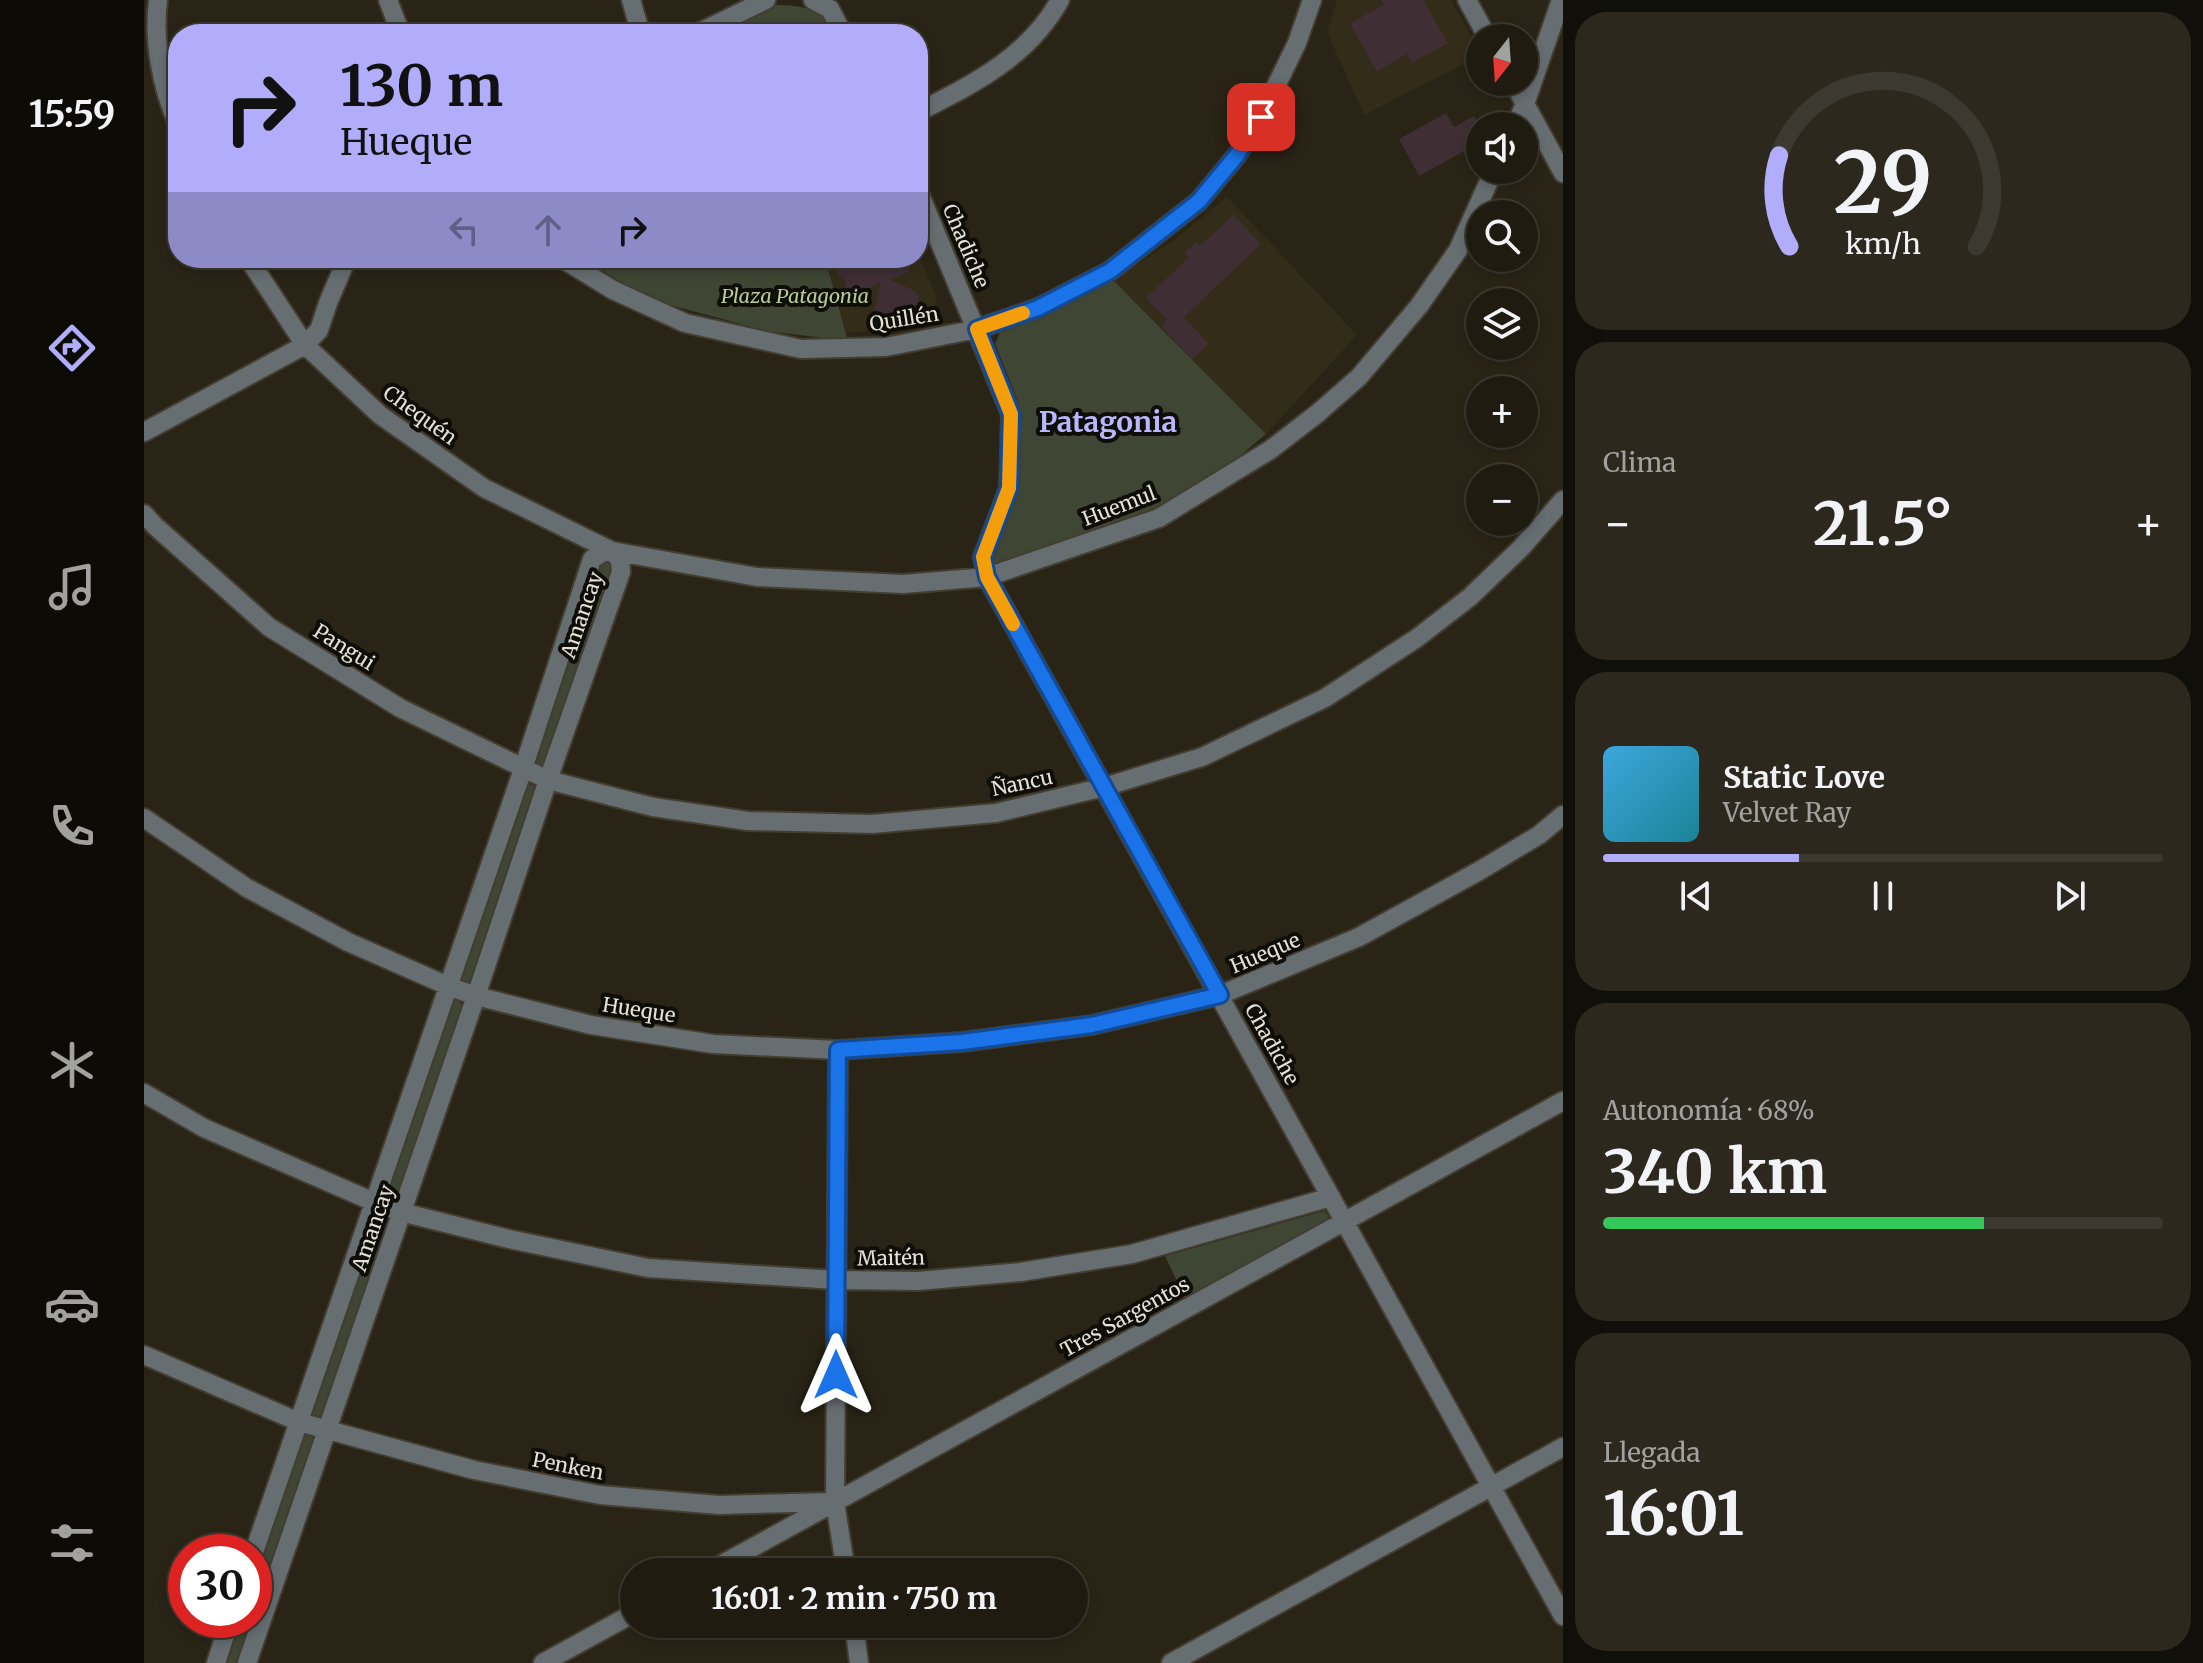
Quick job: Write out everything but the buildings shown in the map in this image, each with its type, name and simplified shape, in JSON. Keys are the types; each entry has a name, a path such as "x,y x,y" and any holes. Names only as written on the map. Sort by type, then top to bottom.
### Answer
{"street":[{"path":"158,0 155,19 168,95"},
{"path":"388,0 397,24"},
{"path":"631,0 638,24"},
{"path":"717,24 766,0"},
{"path":"813,0 830,9 838,24"},
{"path":"928,107 973,84 1020,52 1049,19 1060,0"},
{"name":"Quillén","path":"577,268 613,290 685,323 801,349 886,347 977,329 1038,308 1110,271 1199,201 1237,155 1261,117 1297,43 1312,0"},
{"path":"1467,0 1480,24"},
{"path":"1521,112 1561,0"},
{"path":"1521,96 1563,173"},
{"name":"Huemul","path":"612,551 757,577 903,584 987,577 1159,518 1270,450 1359,377 1419,306 1458,250 1488,184"},
{"name":"Chadiche","path":"928,214 1011,414 1009,488 983,557 987,577 1563,1616"},
{"name":"Chequén","path":"255,268 305,345 380,415 484,488 612,551"},
{"path":"144,432 305,345 319,330 343,268"},
{"name":"Ñancu","path":"548,780 653,807 748,821 872,824 996,813 1104,787 1202,757 1325,698 1417,638 1470,597 1521,548 1563,500"},
{"name":"Pangui","path":"144,514 269,627 400,708 548,780"},
{"name":"Amancay","path":"247,1663 621,572 620,560 612,551 592,559 260,1534"},
{"name":"Hueque","path":"144,818 247,888 348,942 476,996 591,1025 713,1044 838,1050 962,1042 1092,1025 1220,995 1359,937 1479,871 1539,835 1563,815"},
{"path":"838,1050 835,1502 844,1558"},
{"name":"Maitén","path":"144,1093 204,1128 401,1212 509,1239 648,1268 836,1280 918,1281 1021,1272 1132,1254 1331,1197"},
{"name":"Tres Sargentos","path":"733,1558 1563,1101"},
{"name":"Penken","path":"146,1360 299,1422 474,1470 600,1495 719,1505 835,1502"},
{"path":"1171,1663 1563,1447"},
{"path":"543,1663 620,1621"},
{"path":"216,1663 224,1638"},
{"path":"856,1638 859,1663"}],"shaded area":[{"path":"1337,0 1451,0 1466,27 1466,63 1364,115 1327,32"},
{"path":"1227,197 1357,335 1266,434 1113,280 1174,240"},
{"path":"828,268 924,268 937,299 922,326 846,333"}],"green space":[{"path":"770,5 808,9 829,24 733,24"},
{"name":"Plaza Patagonia","path":"599,268 828,268 848,341 767,331 648,299"},
{"path":"1113,280 1266,434 1241,455 1166,504 990,568 990,552 1004,531 1019,469 1019,404 995,344 1000,332"},
{"path":"606,560 612,565 613,573 541,768 534,764 599,563"},
{"path":"525,784 533,785 536,792 473,979 465,984 459,980"},
{"path":"450,1000 460,1001 462,1008 400,1195 389,1199 384,1192"},
{"path":"1324,1211 1329,1220 1185,1298 1165,1256"},
{"path":"377,1218 388,1221 388,1226 323,1416 314,1417 310,1409"},
{"path":"305,1434 314,1440 272,1566 272,1534 266,1534 299,1438"},
{"path":"230,1638 248,1638 239,1663 221,1663"}],"slow traffic":[{"path":"1013,624 987,577 983,557 1009,488 1011,414 977,329 1023,313"}],"district":[{"name":"Patagonia","path":"1108,422"}],"route":[{"path":"836,1375 838,1050 962,1042 1092,1025 1220,995 987,577 983,557 1009,488 1011,414 977,329 1038,308 1110,271 1199,201 1237,155 1261,117"}]}
